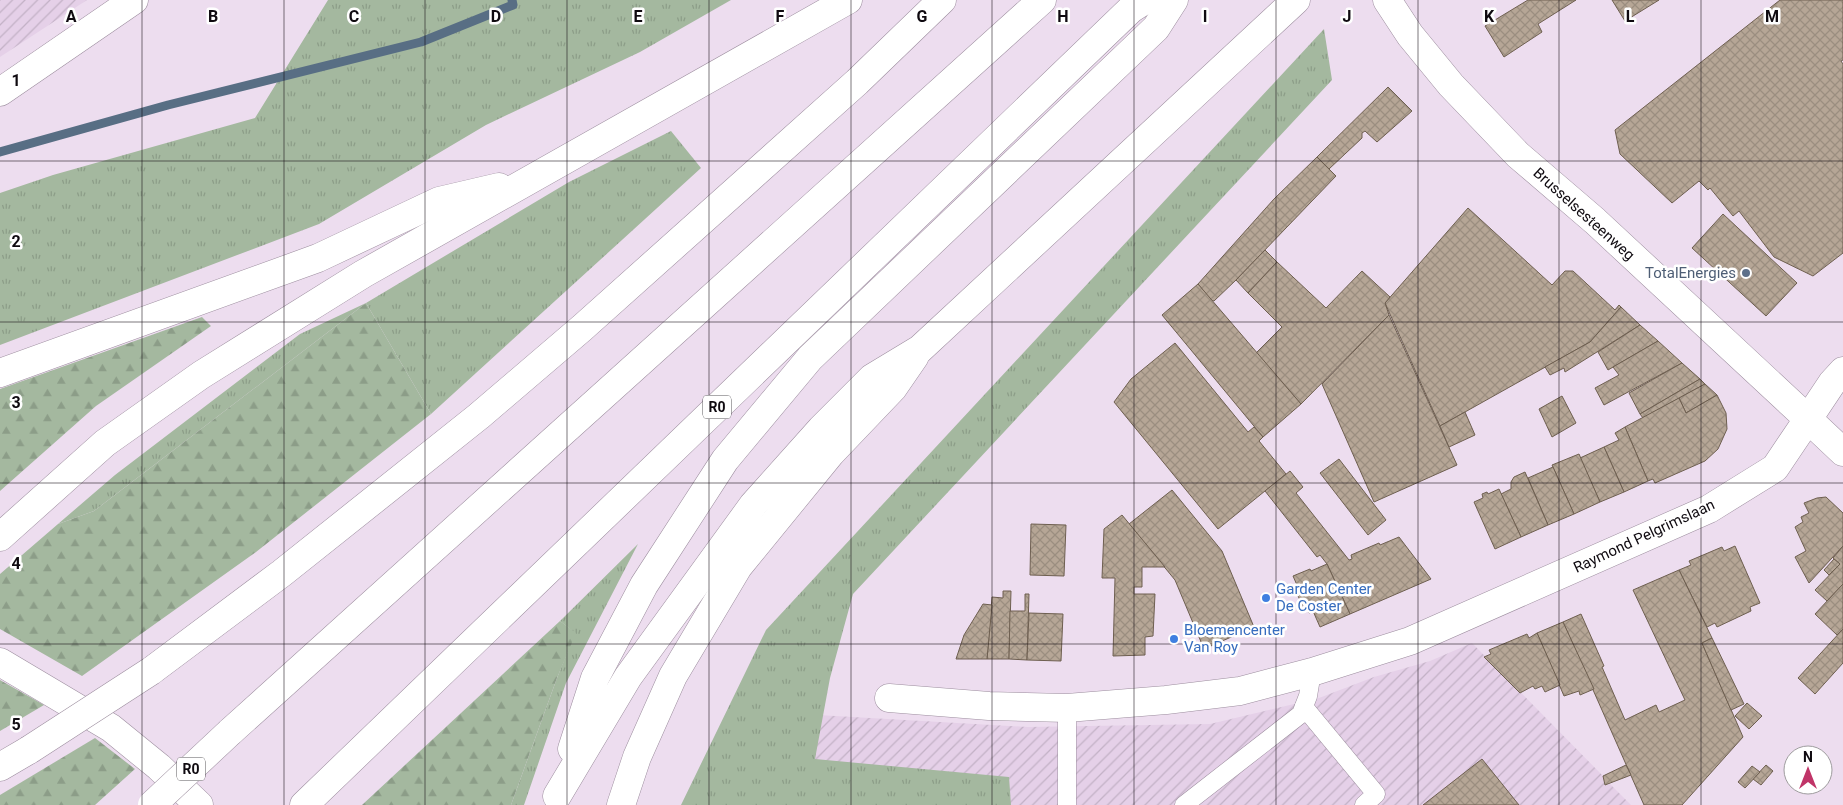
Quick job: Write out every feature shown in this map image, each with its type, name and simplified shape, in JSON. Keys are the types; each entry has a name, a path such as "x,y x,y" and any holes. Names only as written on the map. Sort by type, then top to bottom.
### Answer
{"main road":[{"path":"0,92 134,0"},
{"path":"0,537 105,443 201,375 363,274 848,0"},
{"path":"0,767 150,671 282,573 493,404 857,82 942,0"},
{"name":"R0","path":"152,805 230,732 1042,0"},
{"name":"R0","path":"304,805 1124,16 1145,0"},
{"path":"556,801 595,678 644,585 725,460 810,358 1156,28 1174,0"},
{"path":"556,801 628,677 753,505 821,429 872,378 920,349 1296,0"},
{"name":"Brusselsesteenweg","path":"1387,0 1410,35 1451,85 1518,155 1595,221 1843,452"},
{"path":"0,373 318,258 439,201 528,181"},
{"path":"621,805 637,757 673,676 738,567 831,453 893,388 920,349"},
{"name":"Raymond Pelgrimslaan","path":"889,698 989,706 1067,708 1166,700 1240,691 1312,672 1410,641 1709,509 1775,468 1832,382 1843,372"},
{"path":"0,662 112,728 159,767 198,805"}],"lane":[{"path":"1190,803 1301,714 1308,696 1312,672"},
{"path":"1304,707 1376,794 1364,805"},
{"path":"1067,708 1067,805"}],"shaded area":[{"path":"0,0 87,0 0,57"},
{"path":"1472,643 1603,776 1605,785 1610,784 1631,805 742,805 783,713 1028,727 1210,724 1319,698 1374,677 1430,661"}],"green space":[{"path":"328,0 731,0 640,52 486,125 319,224 0,345 0,193 53,175 255,118"},
{"path":"1324,29 1332,80 853,594 830,678 815,759 1009,777 1011,805 681,805 766,630"},
{"path":"671,131 701,168 431,414 366,303 569,182"},
{"path":"366,303 94,511 58,524 115,475 300,334"},
{"path":"366,303 431,414 256,552 82,676 0,629 0,574 58,524 94,511"},
{"path":"202,317 211,326 96,406 0,491 0,389"},
{"path":"638,544 566,683 524,805 511,805 575,633 560,621"},
{"path":"560,621 576,633 557,678 511,805 362,805"},
{"path":"0,680 44,705 0,731"},
{"path":"95,738 135,769 95,805 0,805 0,795"}],"building":[{"path":"1528,0 1576,0 1538,24 1542,32 1504,57 1485,26"},
{"path":"1612,0 1659,0 1625,21"},
{"path":"1780,0 1843,0 1843,60 1841,61 1843,64 1843,253 1813,276 1774,257 1739,211 1733,216 1710,188 1708,190 1699,181 1672,203 1620,154 1615,130"},
{"path":"1388,87 1412,111 1377,142 1365,131 1362,133 1362,138 1329,169 1317,157"},
{"path":"1317,157 1336,176 1236,280 1214,301 1211,300 1198,284 1274,199"},
{"path":"1468,208 1552,285 1565,271 1573,271 1615,310 1619,305 1621,307 1590,342 1440,426 1385,303"},
{"path":"1723,214 1797,283 1766,316 1692,248"},
{"path":"1265,250 1277,262 1248,293 1236,280"},
{"path":"1277,262 1326,308 1362,271 1390,297 1385,303 1389,315 1301,404 1256,353 1282,327 1248,293"},
{"path":"1198,284 1301,404 1263,437 1162,315"},
{"path":"1621,307 1640,325 1565,372 1564,368 1550,375 1545,367 1590,342"},
{"path":"1389,315 1457,465 1374,502 1322,384"},
{"path":"1640,325 1658,341 1608,370 1598,352"},
{"path":"1658,341 1682,363 1604,405 1595,388 1619,375 1613,367"},
{"path":"1175,343 1248,432 1254,427 1263,437 1259,441 1286,474 1218,529 1114,402 1131,379"},
{"path":"1682,363 1700,379 1640,414 1629,393"},
{"path":"1700,379 1705,384 1643,418 1640,414"},
{"path":"1705,384 1717,395 1686,413 1679,398"},
{"path":"1717,395 1726,413 1727,429 1718,449 1705,461 1655,483 1653,479 1648,481 1625,427 1679,398 1686,413"},
{"path":"1562,396 1576,423 1552,437 1539,409"},
{"path":"1465,412 1475,435 1449,447 1440,426"},
{"path":"1625,427 1648,481 1624,492 1604,447 1619,440 1615,433"},
{"path":"1604,447 1624,492 1600,502 1580,458"},
{"path":"1579,454 1600,502 1574,514 1552,465"},
{"path":"1339,459 1386,520 1368,535 1320,473"},
{"path":"1553,467 1574,514 1548,525 1528,478"},
{"path":"1290,471 1303,487 1296,493 1349,560 1352,559 1351,555 1399,537 1431,579 1350,614 1327,564 1320,555 1317,557 1265,491"},
{"path":"1525,472 1548,525 1521,537 1501,494 1511,489 1511,482 1514,477"},
{"path":"1499,489 1521,537 1495,549 1474,502 1483,498 1482,494 1487,492 1488,494"},
{"path":"1172,490 1222,551 1254,627 1204,649 1175,580 1129,524"},
{"path":"1826,497 1843,513 1843,546 1809,583 1795,557 1806,551 1795,527 1803,522 1801,517 1809,513 1804,503"},
{"path":"1122,515 1165,567 1142,567 1142,587 1134,587 1134,594 1155,594 1153,636 1145,637 1145,655 1113,656 1115,578 1102,578 1104,529"},
{"path":"1031,524 1066,525 1064,576 1030,575"},
{"path":"1735,546 1760,603 1750,607 1751,611 1717,627 1715,623 1707,627 1679,570 1691,565 1689,561 1722,547 1724,551"},
{"path":"1843,546 1843,584 1827,601 1815,590 1840,564 1833,558"},
{"path":"1834,559 1840,564 1829,575 1824,570"},
{"path":"1327,564 1350,614 1320,627 1313,611 1309,613 1307,607 1304,608 1297,594 1300,592 1293,576"},
{"path":"1679,570 1712,638 1702,643 1743,737 1682,805 1644,805 1563,622 1581,614 1625,720 1656,705 1659,712 1685,700 1633,590"},
{"path":"1843,584 1843,629 1837,635 1815,614"},
{"path":"1003,591 1011,591 1009,659 987,659 992,597 1003,598"},
{"path":"1025,594 1029,594 1027,660 1009,659 1010,611 1025,611"},
{"path":"983,604 992,605 987,659 956,659 964,635"},
{"path":"1029,613 1063,614 1061,661 1027,660"},
{"path":"1563,622 1594,689 1580,695 1579,691 1564,696 1537,633"},
{"path":"1843,629 1843,663 1815,694 1798,678"},
{"path":"1537,633 1560,685 1545,692 1542,686 1535,689 1533,686 1520,693 1484,657 1491,654 1489,650 1527,634 1529,638"},
{"path":"1712,638 1744,704 1731,710 1702,643"},
{"path":"1747,703 1762,716 1749,729 1735,716"},
{"path":"1482,759 1519,805 1423,805"},
{"path":"1626,765 1631,775 1605,785 1603,776"},
{"path":"1766,765 1773,771 1761,785 1753,779"},
{"path":"1752,766 1760,772 1745,788 1738,782"}],"waterway":[{"path":"0,152 168,105 421,42 513,5 512,0"}],"place":[{"name":"TotalEnergies","path":"1746,273"},
{"name":"Garden Center De Coster","path":"1266,598"},
{"name":"Bloemencenter Van Roy","path":"1174,639"}]}
